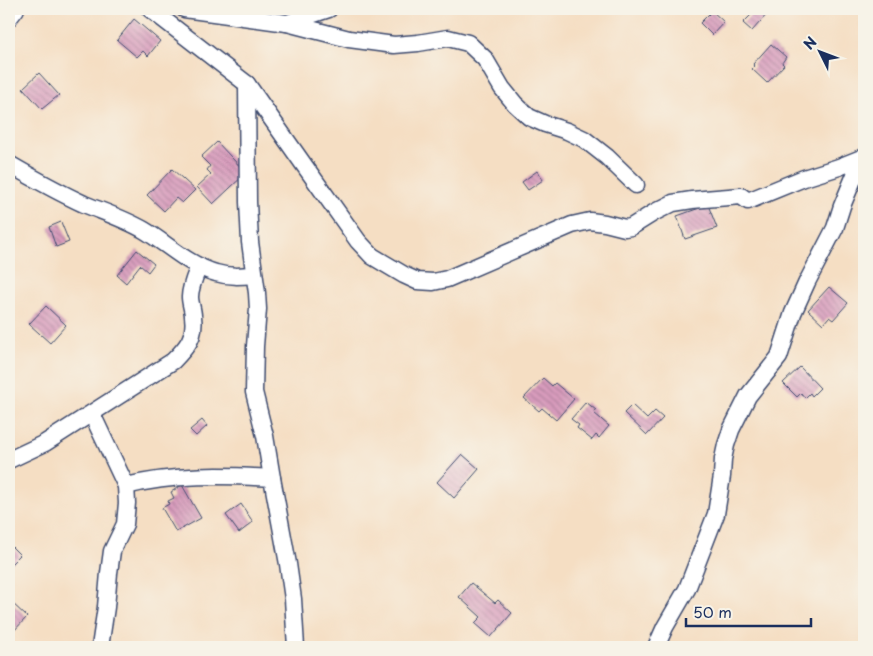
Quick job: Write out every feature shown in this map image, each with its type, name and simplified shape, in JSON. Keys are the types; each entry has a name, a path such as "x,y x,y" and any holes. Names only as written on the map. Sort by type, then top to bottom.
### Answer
{"street":[{"path":"9,18 16,9"},
{"path":"150,9 247,84 358,241 372,256 404,276 417,281 433,282 447,279 572,226 590,221 625,228 631,227 654,212 674,204 692,200 741,196 748,201 804,178 863,158"},
{"path":"184,9 287,23 349,39 394,45 418,44 448,38 468,43 485,59 502,88 515,104 530,117 584,139 607,157 636,185"},
{"path":"287,23 329,9"},
{"path":"247,84 248,202 250,242 258,309 254,392 265,436 288,564 293,599 296,647"},
{"path":"656,647 686,589 716,514 724,452 732,430 748,396 780,356 793,313 835,228 842,206 863,158"},
{"path":"9,164 82,203 131,223 199,266 215,273 232,276 254,275"},
{"path":"9,460 45,443 92,414 173,361 182,353 189,343 195,328 190,296 199,266"},
{"path":"92,414 126,486 127,503 125,524 112,551 100,647"},
{"path":"126,486 142,482 188,477 272,478"}],"building":[{"path":"757,9 766,9 769,12 752,31 743,23"},
{"path":"712,11 724,22 712,35 700,23"},
{"path":"134,19 160,41 148,56 143,51 137,57 117,40"},
{"path":"771,44 786,57 782,63 784,65 767,83 752,69 755,66 753,64"},
{"path":"39,73 59,95 42,109 23,88"},
{"path":"217,142 246,173 213,204 197,187 211,174 207,170 210,166 201,157"},
{"path":"172,169 195,190 182,203 176,198 164,211 147,195"},
{"path":"537,171 543,180 528,190 522,182"},
{"path":"708,205 717,228 685,239 677,216"},
{"path":"61,222 69,242 56,247 49,227"},
{"path":"137,250 154,264 148,272 140,265 126,283 117,275"},
{"path":"829,287 848,303 833,320 829,317 823,324 808,310"},
{"path":"46,306 66,325 50,343 29,324"},
{"path":"800,367 820,388 812,396 810,393 805,398 801,393 797,397 783,383"},
{"path":"543,378 552,386 555,383 574,399 556,420 542,408 539,411 524,398"},
{"path":"586,402 596,410 594,413 609,426 599,438 596,435 592,440 577,428 579,425 571,419"},
{"path":"632,405 647,419 655,411 663,418 647,435 624,413"},
{"path":"202,420 207,426 196,436 190,430"},
{"path":"462,454 479,469 454,498 437,482"},
{"path":"182,485 201,518 176,532 162,508 169,504 168,501 174,498 171,492"},
{"path":"241,504 253,522 239,533 226,515"},
{"path":"9,544 20,555 9,566"},
{"path":"471,583 495,603 498,600 512,613 491,637 475,623 481,617 459,597"},
{"path":"10,601 27,617 11,634 9,632"}]}
